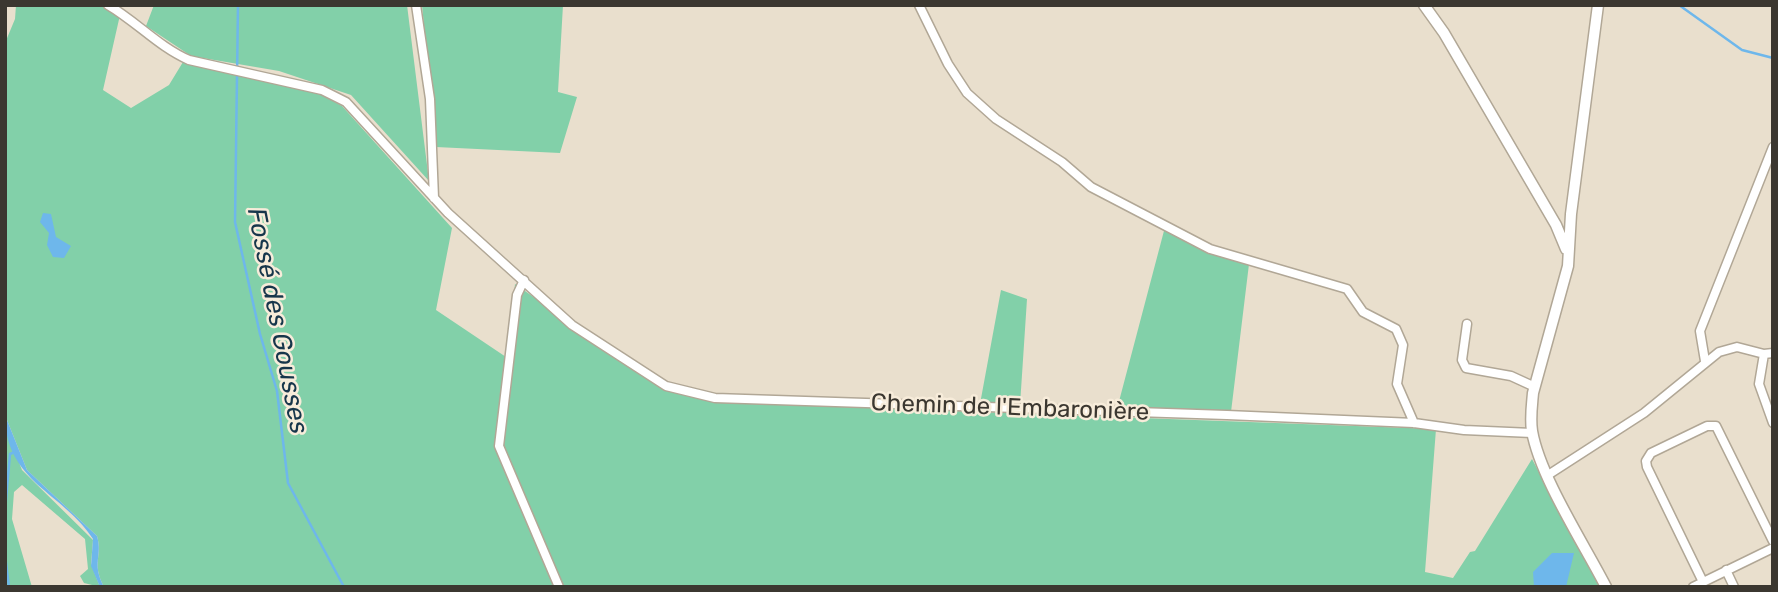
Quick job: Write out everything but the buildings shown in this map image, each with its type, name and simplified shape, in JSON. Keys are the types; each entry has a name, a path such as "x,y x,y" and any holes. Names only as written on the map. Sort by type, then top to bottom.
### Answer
{"street":[{"name":"Chemin de l'Embaronière","path":"108,5 136,22 174,53 189,60 322,90 346,102 434,198 572,325 666,386 715,398 1414,423 1533,435"},
{"path":"416,5 430,99 434,198"},
{"path":"1424,5 1444,33 1556,226 1568,254"},
{"path":"1598,5 1564,288 1535,387 1533,435 1548,475 1606,587"},
{"path":"920,6 948,64 967,93 996,119 1062,162 1091,187 1210,249 1347,289 1363,312 1396,329 1404,345 1398,384 1414,423"},
{"path":"1705,361 1700,331 1773,147"},
{"path":"1556,226 1571,214"},
{"path":"524,280 517,295 499,446 559,587"},
{"path":"1467,324 1462,360 1466,368 1510,376 1535,387"},
{"path":"1548,475 1561,470 1644,414 1705,361 1734,347 1768,354 1759,384 1773,423"},
{"path":"1703,582 1646,461 1651,453 1707,426 1716,426 1773,541"},
{"path":"1693,587 1773,548"},
{"path":"1726,570 1734,587"}],"green space":[{"path":"16,5 102,5 120,15 103,90 131,108 169,85 183,62 318,93 342,106 452,228 436,310 506,357 496,446 556,587 104,587 98,571 97,536 27,470 5,415 5,43 15,19"},
{"path":"154,5 407,5 429,181 351,95 279,71 191,56 146,26"},
{"path":"422,5 563,5 558,92 577,97 560,153 436,147"},
{"path":"1165,227 1249,264 1231,412 1117,409"},
{"path":"515,284 665,389 714,402 1436,429 1425,572 1453,578 1470,552 1475,551 1532,459 1600,587 561,587 501,447"},
{"path":"1001,290 1027,299 1020,405 980,404"},
{"path":"5,426 22,470 93,540 91,564 100,587 84,583 80,576 88,569 85,539 22,485 14,492 12,519 32,587 5,587"}],"water":[{"path":"43,213 51,214 56,237 71,246 64,258 53,257 47,245 49,233 40,222"},
{"path":"5,415 27,470 97,536 98,571 104,587 100,587 91,566 93,539 81,523 25,472 8,438"},
{"path":"1552,553 1574,553 1566,587 1534,587 1533,572"}],"waterway":[{"name":"Fossé des Gousses","path":"238,5 235,222 260,334 277,391 288,483 344,587"},
{"path":"1679,5 1742,50 1773,58"},
{"path":"5,511 10,454 15,452"},
{"path":"5,555 9,587"}]}
